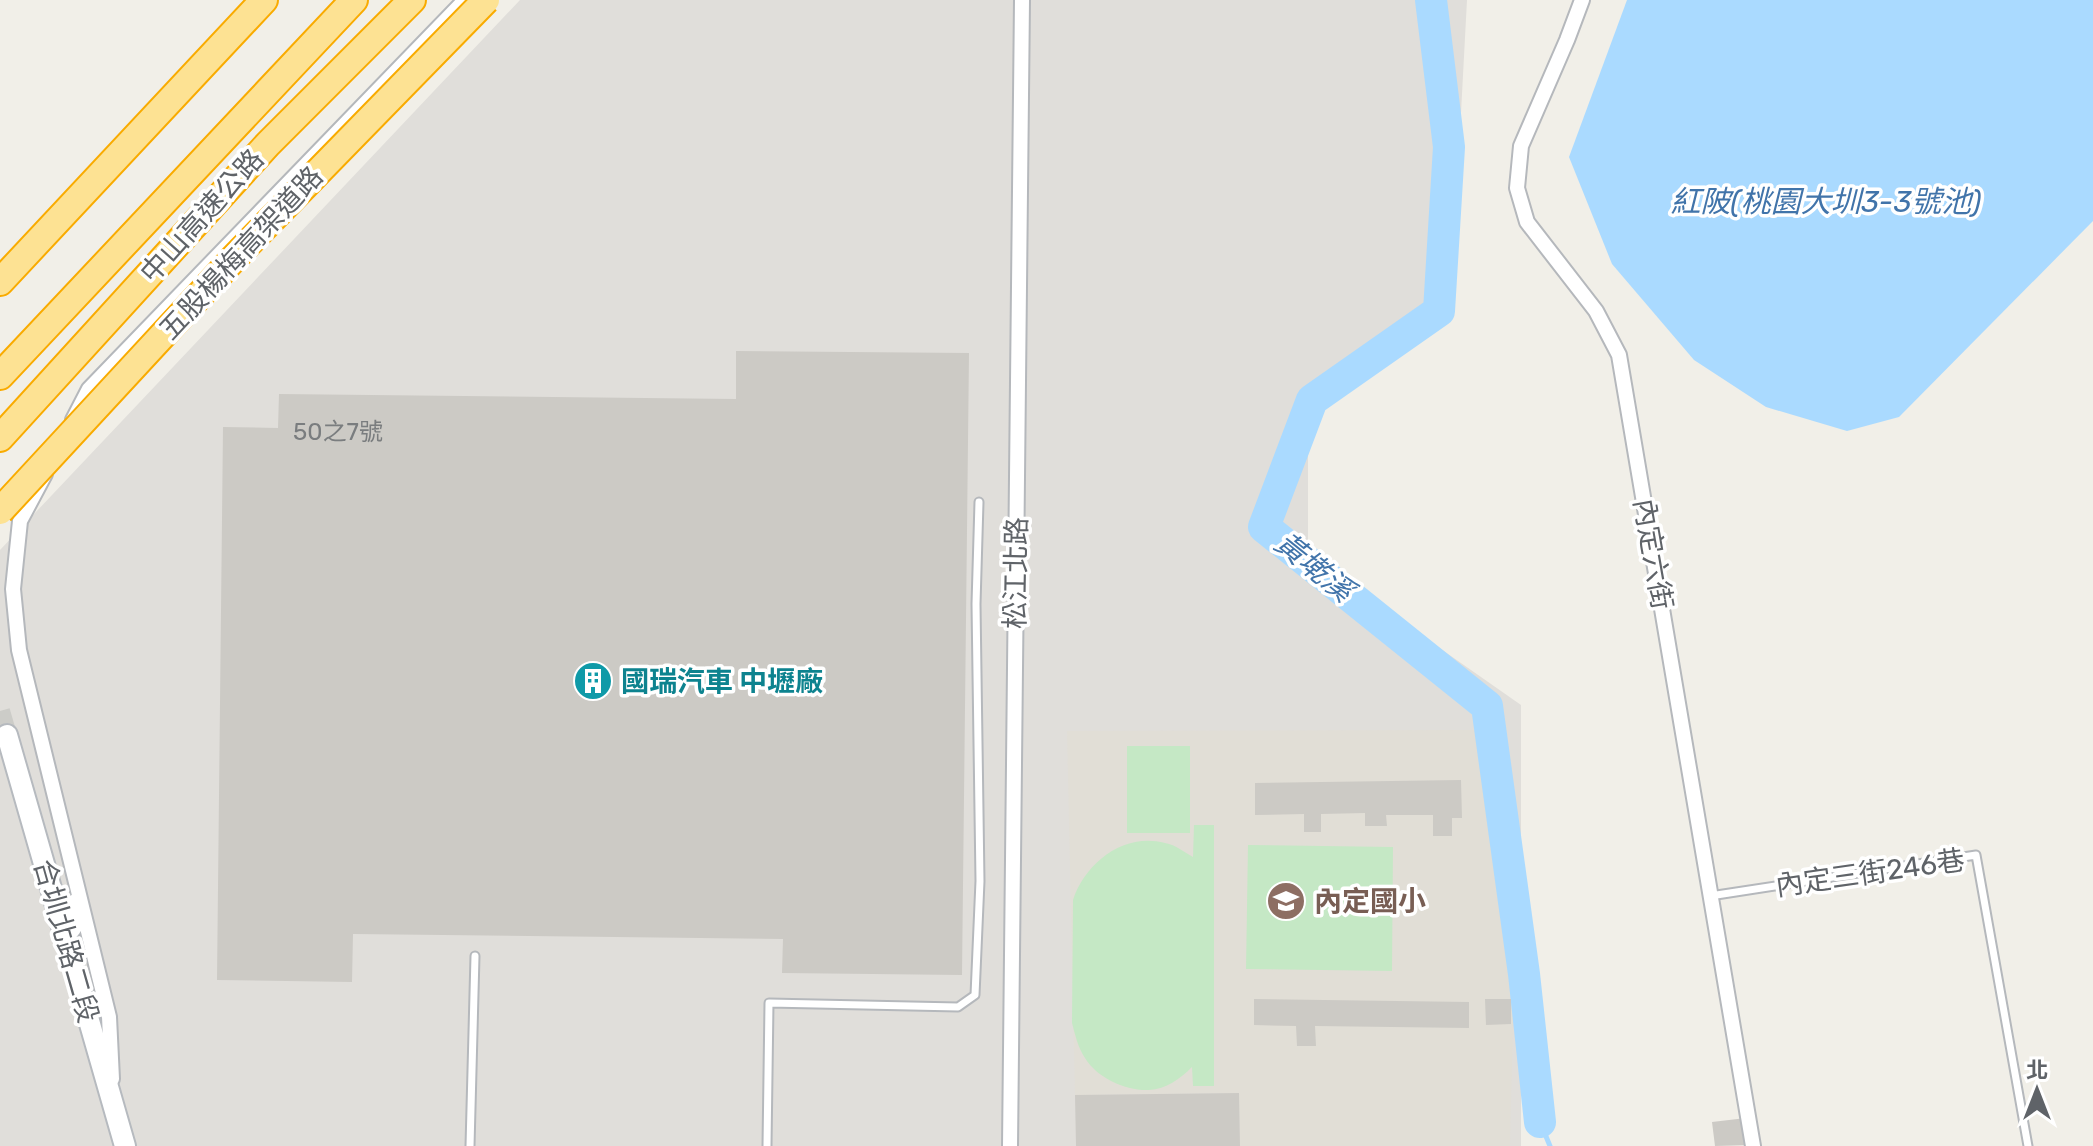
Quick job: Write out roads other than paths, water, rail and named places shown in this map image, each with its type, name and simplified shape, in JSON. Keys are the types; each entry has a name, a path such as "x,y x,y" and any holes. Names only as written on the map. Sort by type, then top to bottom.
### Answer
{"highway":[{"path":"0,282 264,0"},
{"name":"中山高速公路","path":"0,376 354,0"},
{"name":"中山高速公路","path":"8,429 268,144 412,0"},
{"name":"五股楊梅高架道路","path":"0,511 235,257 486,0"}],"street":[{"path":"112,1102 109,1017 19,650 13,589 20,521 89,389 465,0"},
{"name":"松江北路","path":"1010,1146 1022,0"},
{"name":"內定六街","path":"1582,0 1521,146 1517,188 1527,222 1596,311 1619,355 1753,1146"},
{"name":"合圳北路二段","path":"7,735 125,1146"},
{"path":"66,939 74,929 76,884"}],"lane":[{"path":"767,1146 769,1003 958,1007 975,995 980,881 976,604 979,502"},
{"name":"內定三街246巷","path":"1710,896 1976,855 2028,1146"},
{"path":"470,1146 475,956"}],"water":[{"name":"紅陂(桃園大圳3-3號池)","path":"1627,0 2093,0 2093,221 1899,417 1847,431 1766,407 1694,360 1612,264 1569,157"}],"waterway":[{"name":"黃墘溪","path":"1431,0 1449,147 1439,311 1312,400 1264,527 1487,706 1524,974 1540,1122"},
{"name":"黃墘溪","path":"1540,1122 1550,1146"}],"tunnel":[{"path":"0,711 7,735"}],"place":[{"name":"國瑞汽車 中壢廠","path":"593,681"},
{"name":"內定國小","path":"1286,901"}]}
